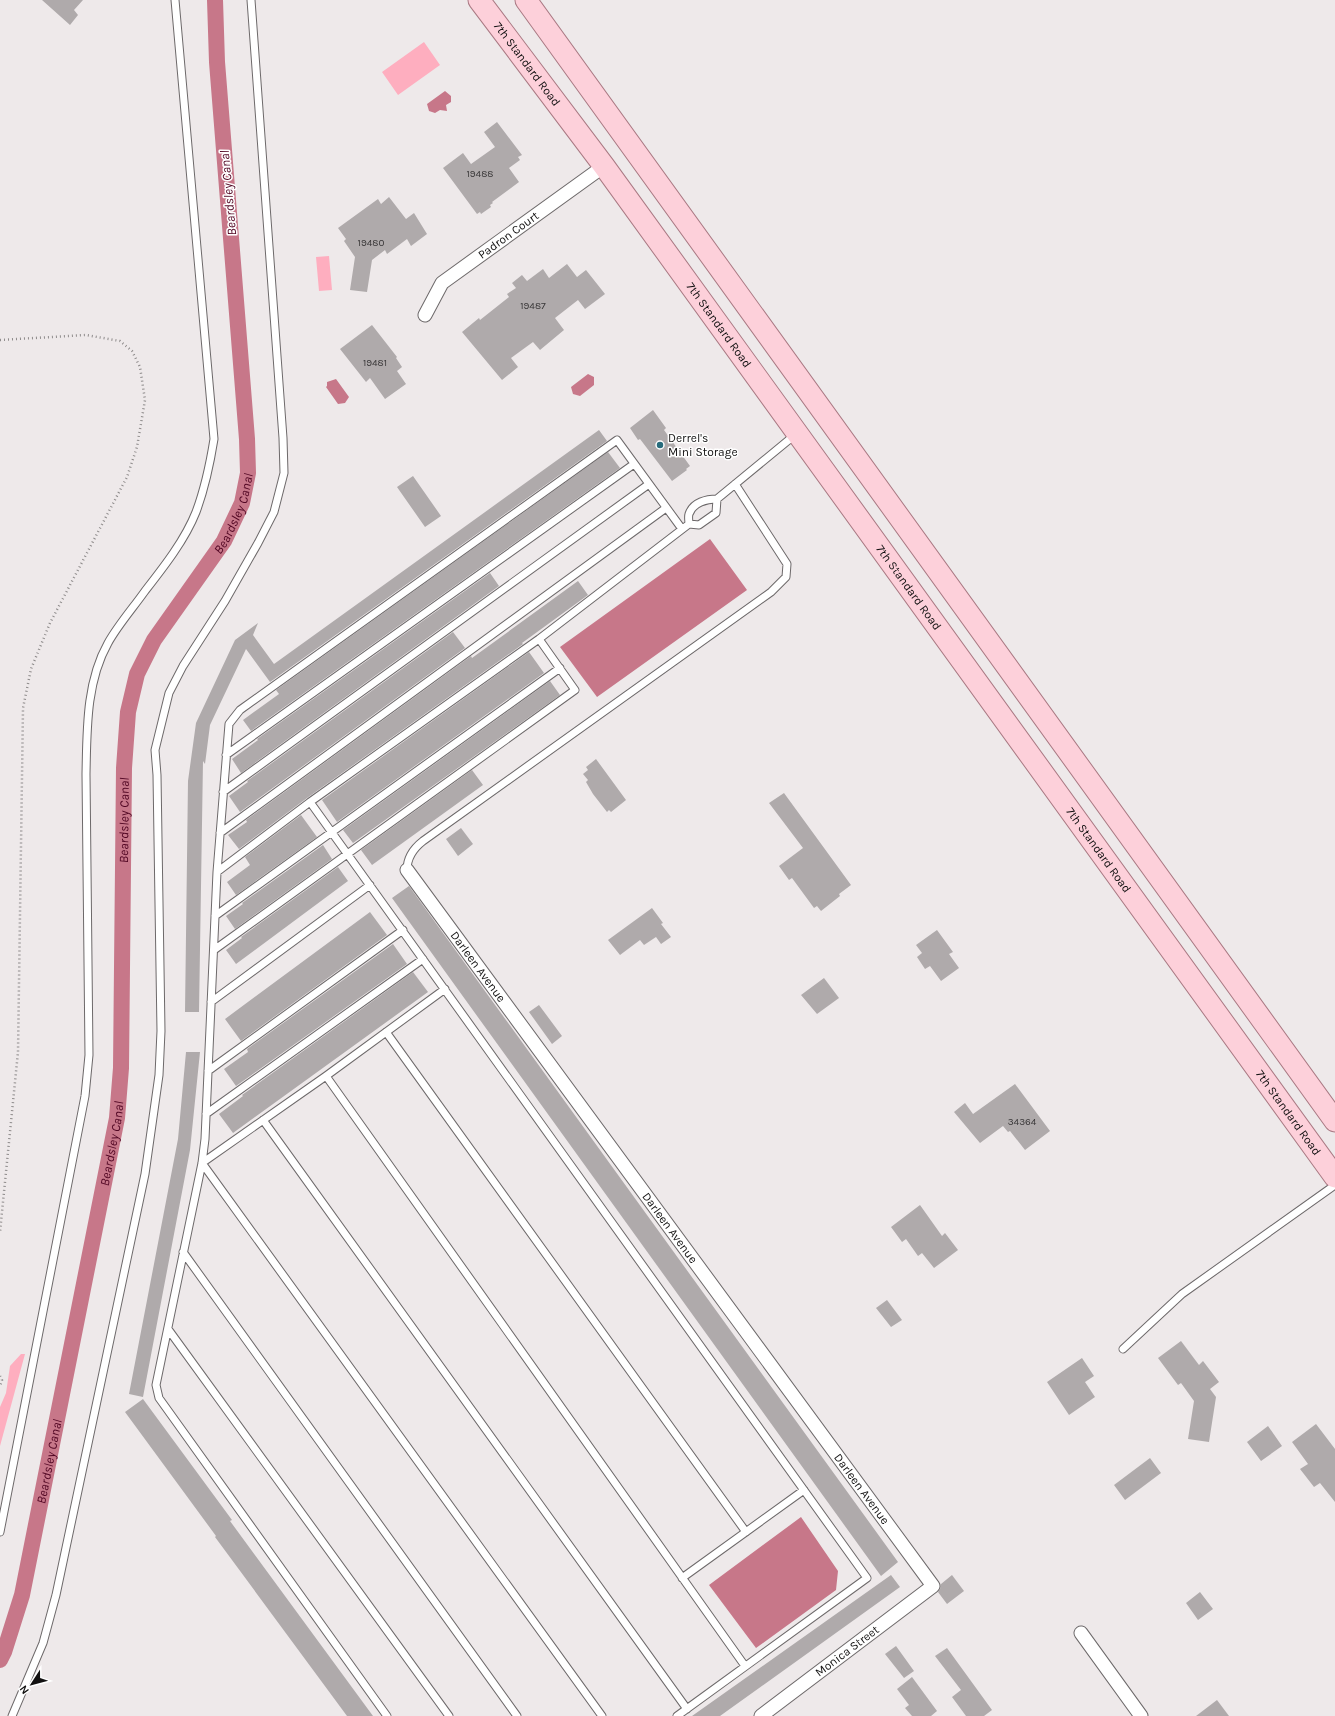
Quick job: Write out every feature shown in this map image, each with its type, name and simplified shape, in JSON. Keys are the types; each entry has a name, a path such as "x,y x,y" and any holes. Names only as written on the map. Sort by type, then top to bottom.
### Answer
{"main road":[{"name":"7th Standard Road","path":"479,0 604,166 796,434 895,568 1335,1177"},
{"path":"526,0 1335,1121"}],"street":[{"name":"Padron Court","path":"425,315 442,283 604,166"},
{"name":"Darleen Avenue","path":"407,870 933,1586"},
{"name":"Monica Street","path":"761,1716 933,1586"},
{"path":"1081,1633 1141,1716"}],"lane":[{"path":"0,1532 85,1096 89,1055 86,774 87,732 91,691 108,643 171,556 196,513 209,472 214,439 175,0"},
{"path":"12,1716 43,1643 56,1595 145,1174 153,1125 159,1075 161,1031 157,782 155,750 169,692 183,666 225,601 271,518 284,473 284,438 251,0"},
{"path":"689,524 689,514 694,507 705,500 717,499 796,434"},
{"path":"387,1716 159,1398 156,1385 202,1163 206,1114 217,872 229,724 240,710 617,440 682,529"},
{"path":"226,755 634,464"},
{"path":"223,792 649,484"},
{"path":"407,870 407,862 414,848 423,840 771,592 786,577 787,564 735,484"},
{"path":"217,872 310,802 539,640 682,529 689,524 699,525 716,513 717,499"},
{"path":"220,833 666,508"},
{"path":"214,950 575,690 539,640"},
{"path":"215,916 560,668"},
{"path":"310,802 867,1578 677,1716"},
{"path":"211,1002 370,885"},
{"path":"208,1071 403,930"},
{"path":"206,1114 423,959"},
{"path":"202,1163 326,1076 444,989"},
{"path":"386,1032 746,1532"},
{"path":"326,1076 745,1666"},
{"path":"264,1120 687,1709"},
{"path":"202,1163 602,1716"},
{"path":"1123,1349 1182,1294 1335,1185"},
{"path":"183,1252 517,1716"},
{"path":"168,1329 449,1716"},
{"path":"682,1578 804,1490"}],"path":[{"path":"0,340 86,335 120,341 132,351 140,368 146,400 137,447 127,477 50,623 31,668 23,708 18,1052 0,1232"},
{"path":"0,1376 2,1380 0,1386"}],"shaded area":[{"path":"424,42 440,65 398,95 382,72"},
{"path":"445,91 451,96 451,102 446,105 447,111 440,110 435,113 429,111 427,104"},
{"path":"329,256 332,290 319,291 316,257"},
{"path":"588,374 594,377 594,385 580,396 573,394 571,387"},
{"path":"336,379 349,397 345,403 338,404 326,387 327,382"},
{"path":"710,539 747,590 597,697 560,647"},
{"path":"21,1354 25,1354 0,1446 0,1407 6,1393 10,1366"},
{"path":"801,1517 838,1571 836,1590 756,1648 709,1585"}],"building":[{"path":"42,0 83,0 74,10 78,15 70,25"},
{"path":"497,122 522,155 518,157 520,160 509,168 519,182 492,202 493,203 490,205 491,207 481,214 480,212 477,214 443,168 463,153 471,164 495,147 484,132"},
{"path":"389,197 406,219 414,213 427,234 411,246 407,239 387,254 385,250 372,260 367,292 350,290 355,257 344,241 346,239 338,228 378,199 381,204"},
{"path":"567,264 577,277 586,270 605,294 585,309 578,300 555,318 564,330 540,350 533,342 511,358 518,367 502,380 462,332 509,297 507,294 516,288 512,283 522,275 527,281 543,269 549,278"},
{"path":"372,325 397,357 396,358 402,367 397,371 406,384 385,399 370,378 366,382 340,349"},
{"name":"Derrel's Mini Storage","path":"653,410 666,428 664,430 690,466 672,481 630,428"},
{"path":"599,430 607,441 270,682 246,649 210,725 205,764 203,761 199,1012 185,1012 188,781 196,723 235,640 258,623 253,635 274,664"},
{"path":"608,452 620,468 251,731 243,720 279,694 276,690"},
{"path":"413,476 441,516 425,527 397,487"},
{"path":"490,573 499,586 241,773 232,759 258,740 257,739"},
{"path":"578,581 588,595 522,643 523,644 307,798 239,849 228,835 247,822 246,820 471,656 472,658"},
{"path":"453,632 465,648 240,812 229,796 248,782 247,781"},
{"path":"529,652 544,673 337,822 322,800"},
{"path":"550,681 560,695 353,843 343,830"},
{"path":"596,759 626,800 611,812 609,810 607,812 593,794 586,782 588,780 583,774 588,770 586,767"},
{"path":"472,770 483,785 372,865 361,850"},
{"path":"784,793 851,885 821,911 817,906 814,908 792,878 789,880 779,866 803,848 769,803"},
{"path":"301,815 317,837 236,895 227,882 250,865 245,857"},
{"path":"461,828 473,844 458,856 446,839"},
{"path":"323,845 332,859 235,929 226,916"},
{"path":"338,867 348,881 236,964 226,950 242,938 241,937"},
{"path":"409,886 898,1562 881,1576 392,898"},
{"path":"652,908 663,923 661,924 671,937 661,944 656,937 644,945 640,940 620,955 608,940"},
{"path":"370,912 387,935 241,1041 225,1019"},
{"path":"937,930 953,952 949,954 959,968 941,981 930,966 925,969 917,957 922,953 916,945"},
{"path":"393,944 407,964 236,1086 224,1069 248,1052 247,1049"},
{"path":"413,972 428,992 233,1133 219,1114 243,1096 242,1095"},
{"path":"824,978 839,998 817,1014 801,995"},
{"path":"539,1005 562,1036 552,1044 529,1012"},
{"path":"186,1052 200,1052 190,1150 143,1397 129,1394 178,1139"},
{"path":"1015,1084 1050,1131 1025,1150 1010,1131 1008,1132 1003,1126 980,1143 954,1112 965,1103 973,1114"},
{"path":"920,1205 942,1236 945,1233 958,1250 934,1268 922,1253 918,1256 906,1239 902,1242 891,1227"},
{"path":"887,1300 902,1320 891,1327 876,1308"},
{"path":"1181,1341 1199,1365 1203,1361 1219,1382 1210,1389 1216,1397 1209,1442 1188,1439 1194,1401 1181,1383 1178,1385 1158,1358"},
{"path":"1082,1358 1094,1376 1085,1382 1095,1397 1069,1415 1047,1382"},
{"path":"143,1399 232,1520 230,1521 373,1716 347,1716 215,1537 216,1536 125,1412"},
{"path":"1316,1424 1335,1449 1335,1502 1320,1483 1314,1487 1300,1469 1308,1464 1292,1442"},
{"path":"1268,1426 1282,1446 1261,1461 1247,1442"},
{"path":"1150,1458 1161,1473 1125,1500 1114,1485"},
{"path":"891,1575 900,1587 720,1716 692,1716"},
{"path":"952,1575 964,1591 947,1604 938,1592 941,1584"},
{"path":"1200,1592 1213,1609 1198,1620 1186,1603"},
{"path":"896,1646 914,1671 904,1678 885,1654"},
{"path":"947,1648 992,1710 984,1716 966,1716 952,1697 961,1690 935,1656"},
{"path":"912,1677 937,1711 931,1716 912,1716 905,1708 909,1705 897,1689"},
{"path":"1217,1700 1229,1716 1196,1716"}],"waterway":[{"name":"Beardsley Canal","path":"0,1660 4,1652 22,1595 117,1118 121,1068 124,768 128,712 137,674 154,640 224,541 242,503 248,473 247,439 217,62 215,0"}],"place":[{"name":"Derrel's Mini Storage","path":"660,445"}]}
